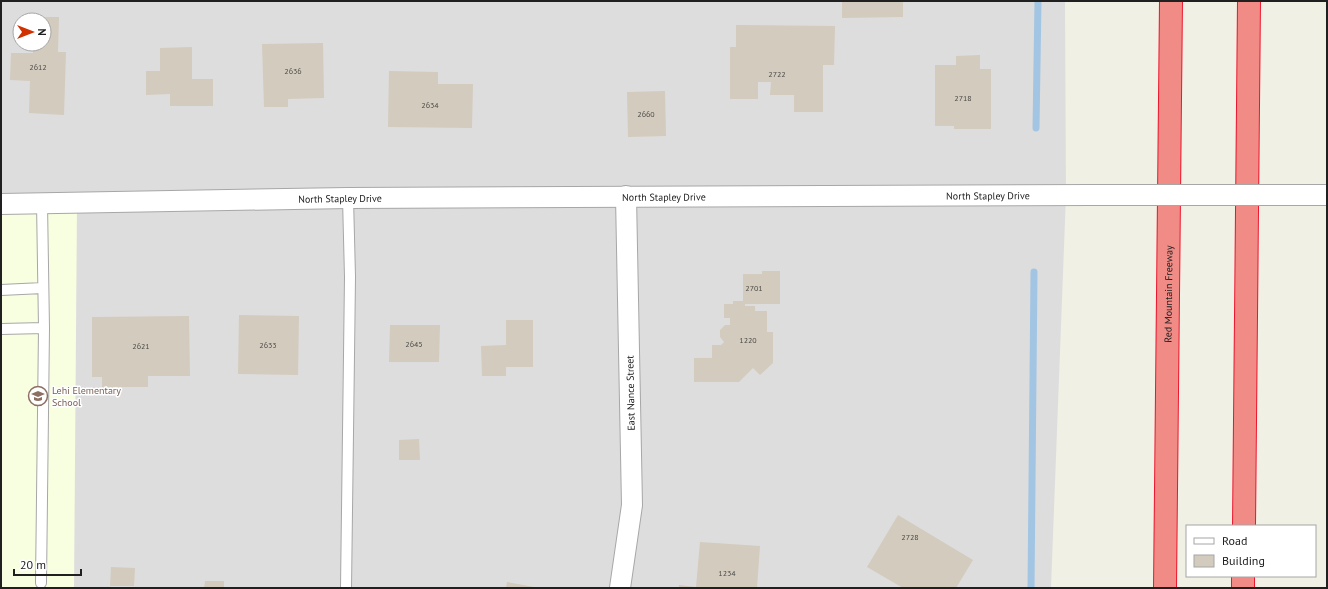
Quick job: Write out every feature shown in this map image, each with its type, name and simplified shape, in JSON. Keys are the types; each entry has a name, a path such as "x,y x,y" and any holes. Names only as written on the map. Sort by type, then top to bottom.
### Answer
{"highway":[{"name":"Red Mountain Freeway","path":"1165,588 1172,1"},
{"path":"1244,525 1249,1"},
{"path":"1243,577 1243,588"}],"street":[{"name":"North Stapley Drive","path":"1,204 348,198 1327,194"},
{"name":"East Nance Street","path":"620,588 632,505 626,196"}],"lane":[{"path":"346,588 350,277 348,198"},
{"path":"41,583 44,328 42,203"},
{"path":"1,290 43,288"},
{"path":"1,329 44,328"}],"shaded area":[{"path":"1,1 1065,1 1066,195 1051,588 74,588 1,204"},
{"name":"Lehi Elementary School","path":"77,202 74,588 1,588 1,204"}],"building":[{"path":"842,1 903,1 903,17 842,18"},
{"path":"52,17 59,17 58,52 66,52 64,115 29,113 30,81 10,80 11,53 52,52"},
{"path":"736,25 835,26 834,65 823,65 823,112 794,112 794,95 770,95 771,82 758,82 758,99 730,99 730,47 736,47"},
{"path":"323,43 324,98 288,99 288,107 264,107 262,44"},
{"path":"192,47 192,79 213,79 213,106 170,106 170,94 146,95 146,71 160,71 160,48"},
{"path":"980,55 980,69 991,69 991,129 954,129 954,126 935,126 935,65 956,65 956,56"},
{"path":"389,71 438,72 438,84 473,84 472,128 388,127"},
{"path":"665,91 666,136 628,137 627,92"},
{"path":"762,271 780,271 780,304 745,304 745,306 755,306 755,311 767,311 767,332 773,332 773,363 760,375 753,368 739,382 694,382 694,358 712,358 712,345 721,345 724,342 720,337 720,330 725,325 730,325 730,318 724,318 724,304 733,304 733,301 743,301 743,274 762,274"},
{"path":"239,315 299,316 298,375 238,374"},
{"path":"189,316 190,376 148,376 148,387 102,387 102,377 92,377 92,317"},
{"path":"506,320 533,320 533,367 506,367 506,376 482,376 481,346 506,345"},
{"path":"390,325 440,325 439,362 389,362"},
{"path":"419,439 420,460 399,460 399,440"},
{"path":"898,515 973,560 956,588 903,588 867,567"},
{"path":"700,542 760,546 757,588 679,588 679,585 696,587"},
{"path":"111,567 135,568 134,586 110,586"},
{"path":"205,581 224,581 224,588 204,588"},
{"path":"507,582 534,587 506,588"}],"waterway":[{"path":"1036,128 1038,1"},
{"path":"1031,588 1034,272"}],"place":[{"name":"Lehi Elementary School","path":"38,396"}]}
